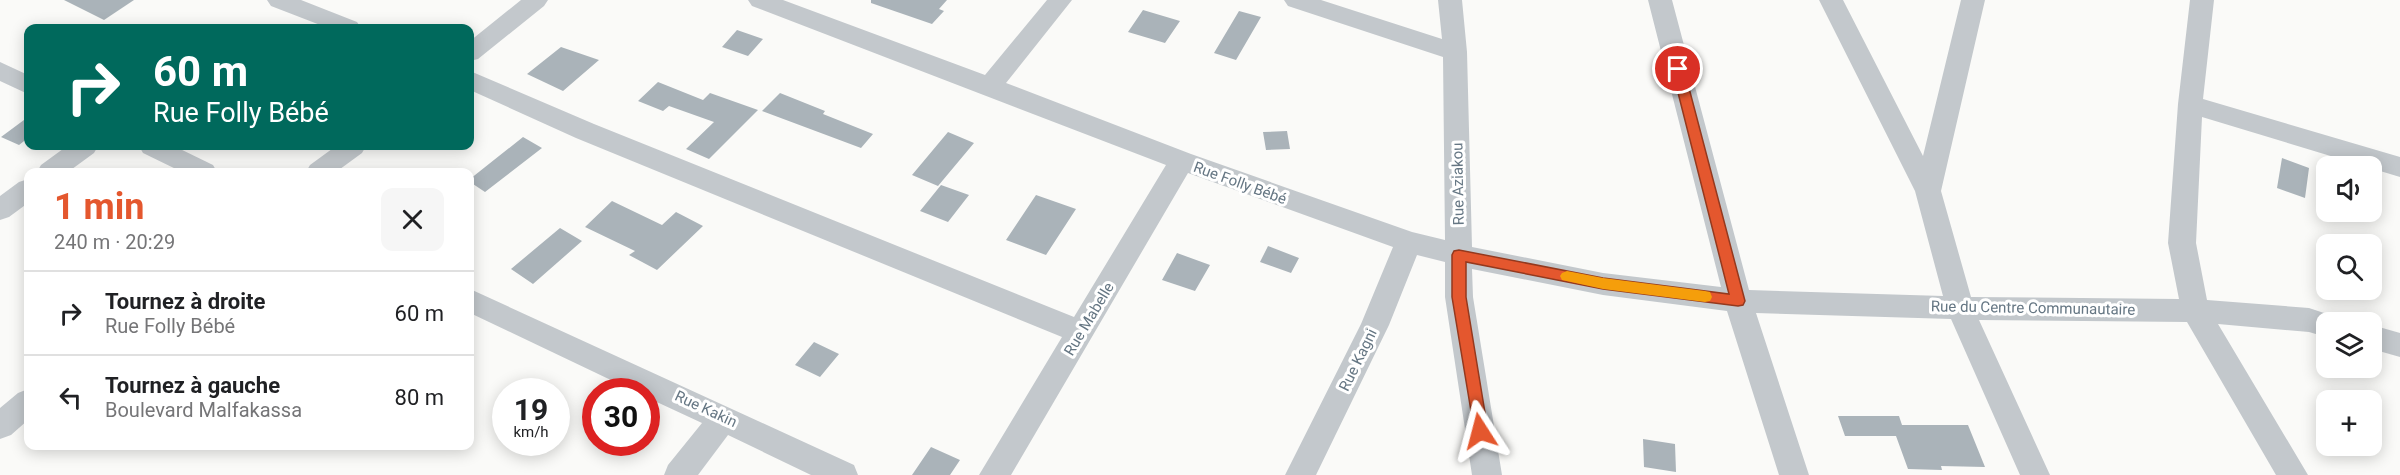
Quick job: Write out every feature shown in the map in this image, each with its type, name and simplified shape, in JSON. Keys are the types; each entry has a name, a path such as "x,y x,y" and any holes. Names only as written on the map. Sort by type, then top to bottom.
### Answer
{"street":[{"path":"279,0 339,24"},
{"path":"474,50 536,0"},
{"name":"Rue Folly Bébé","path":"760,0 790,5 1182,162 1409,242 1459,255 1603,284 1738,301"},
{"path":"990,86 1060,0"},
{"path":"1296,0 1455,52"},
{"name":"Rue Aziakou","path":"1450,0 1455,52 1459,297 1487,475"},
{"path":"1660,0 1738,301 1794,475"},
{"path":"1831,0 1928,191 1960,308 2035,475"},
{"path":"1928,191 1973,0"},
{"path":"2202,0 2190,104 2182,243 2195,311 2294,475"},
{"path":"0,71 24,83"},
{"path":"474,82 606,140 1081,332"},
{"path":"2190,104 2400,167"},
{"path":"55,168 80,150"},
{"path":"160,150 196,168"},
{"path":"324,168 348,150"},
{"name":"Rue Mabelle","path":"994,475 1182,162"},
{"path":"0,210 24,192"},
{"name":"Rue Kagni","path":"1300,475 1375,325 1409,242"},
{"name":"Rue du Centre Communautaire","path":"1738,301 1960,308 2195,311 2316,322"},
{"name":"Rue Kakin","path":"474,302 843,475"},
{"path":"2382,340 2400,345"},
{"path":"0,426 24,405"},
{"path":"678,475 724,418"}],"building":[{"path":"64,0 134,0 104,20"},
{"path":"871,0 947,0 939,9 944,11 932,24 871,3"},
{"path":"1143,10 1180,21 1165,43 1128,32"},
{"path":"1239,11 1261,17 1236,60 1214,53"},
{"path":"737,30 763,39 748,56 722,47"},
{"path":"561,47 599,60 563,91 527,74"},
{"path":"658,82 703,100 710,93 758,110 709,159 686,149 714,122 669,106 663,111 638,101"},
{"path":"780,93 825,111 823,114 873,134 861,148 762,111"},
{"path":"24,120 24,141 19,145 1,137"},
{"path":"1287,131 1290,149 1266,150 1263,132"},
{"path":"948,132 974,143 938,186 912,175"},
{"path":"523,137 542,148 485,192 474,185 474,176"},
{"path":"2282,158 2309,168 2305,198 2277,188"},
{"path":"941,185 969,195 948,222 920,211"},
{"path":"1036,195 1076,209 1046,255 1006,240"},
{"path":"612,201 662,225 676,212 703,226 657,270 629,255 635,251 585,227"},
{"path":"560,228 582,241 533,284 511,269"},
{"path":"1268,246 1299,258 1291,273 1260,262"},
{"path":"1177,253 1210,265 1195,291 1162,280"},
{"path":"814,342 839,354 820,377 795,365"},
{"path":"1838,416 1899,416 1902,425 1968,425 1985,467 1941,466 1942,470 1908,469 1896,436 1845,436"},
{"path":"1643,439 1675,444 1676,472 1644,467"},
{"path":"931,447 960,460 950,475 912,475"}],"slow traffic":[{"path":"1567,276 1603,284 1705,297"}],"route":[{"path":"1480,431 1459,297 1459,255 1603,284 1738,301 1678,69"}]}
